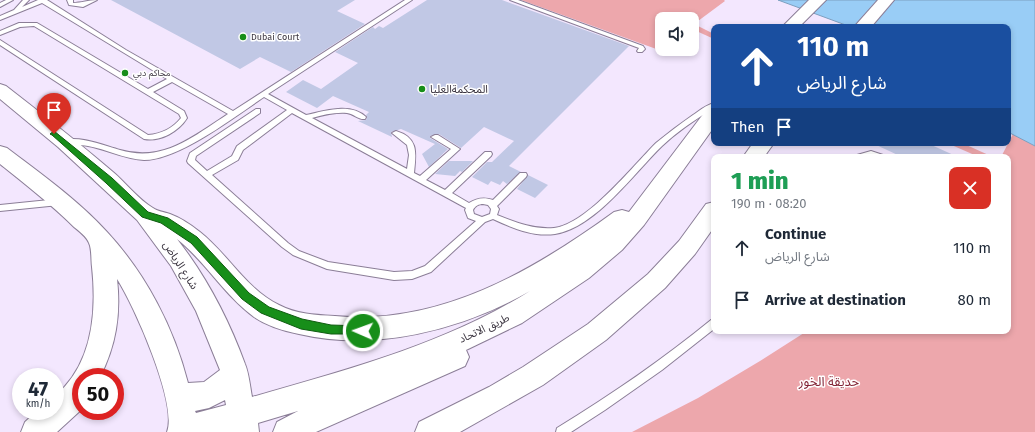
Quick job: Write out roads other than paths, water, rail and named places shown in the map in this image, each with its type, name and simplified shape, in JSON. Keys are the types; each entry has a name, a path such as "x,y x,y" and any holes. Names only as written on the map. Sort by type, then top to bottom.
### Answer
{"main road":[{"path":"793,24 818,0"},
{"path":"865,24 886,0"},
{"name":"شارع الرياض","path":"0,90 65,142 145,214 180,259 207,307 234,374 244,423"},
{"name":"طريق الاتحاد","path":"184,432 244,423 445,347 513,315 581,271 614,244 656,193 711,117"},
{"path":"0,153 61,202 100,238 128,276 159,333 178,394 184,432"},
{"path":"145,214 164,220 194,240 245,296 265,310 301,324 331,330 363,331 395,328 428,320 458,312 488,299 565,259 598,237 656,193"},
{"path":"435,430 535,375 593,338 627,309 660,277 684,250 711,214"},
{"path":"90,368 104,337 108,311 100,238"},
{"path":"287,432 327,412 448,361 473,348 513,315"},
{"path":"178,394 191,398 207,395 223,386 234,374"},
{"path":"35,432 72,400"}],"lane":[{"path":"0,5 10,0"},
{"path":"14,12 26,0"},
{"path":"0,18 42,0 172,79 233,114"},
{"path":"70,0 71,4 78,5 94,0"},
{"path":"65,142 81,142 136,157 154,156 185,144 409,0"},
{"path":"513,0 641,48 642,49 640,51"},
{"path":"0,33 19,25 35,24 182,113 184,115 182,122 158,136 147,137 0,42"},
{"path":"148,92 172,79"},
{"path":"264,94 470,207"},
{"path":"492,216 513,225 534,230 550,231 572,226 590,214 672,134 711,107"},
{"path":"207,175 235,158 240,148 292,110"},
{"path":"305,117 344,110 355,112 364,117"},
{"path":"258,111 194,155 191,158 193,165 207,175 296,253 327,265 394,276 420,273 428,269 482,220 492,216 495,209 494,205 523,175"},
{"path":"396,133 404,137 413,148 410,174"},
{"path":"420,180 456,149 435,137"},
{"path":"446,194 488,154"},
{"path":"470,207 477,202 482,201 494,205"},
{"path":"0,208 61,202"},
{"path":"470,207 471,216 482,220"},
{"path":"561,432 622,393 660,366 711,325"}],"water":[{"path":"778,0 1035,0 1035,146 1011,134 1011,24 843,24"}],"place":[{"name":"Dubai Court","path":"243,37"},
{"name":"محاكم دبي","path":"125,73"},
{"name":"المحكمةالعليا","path":"422,89"}],"park label":[{"name":"حديقة الخور","path":"829,381"}]}
